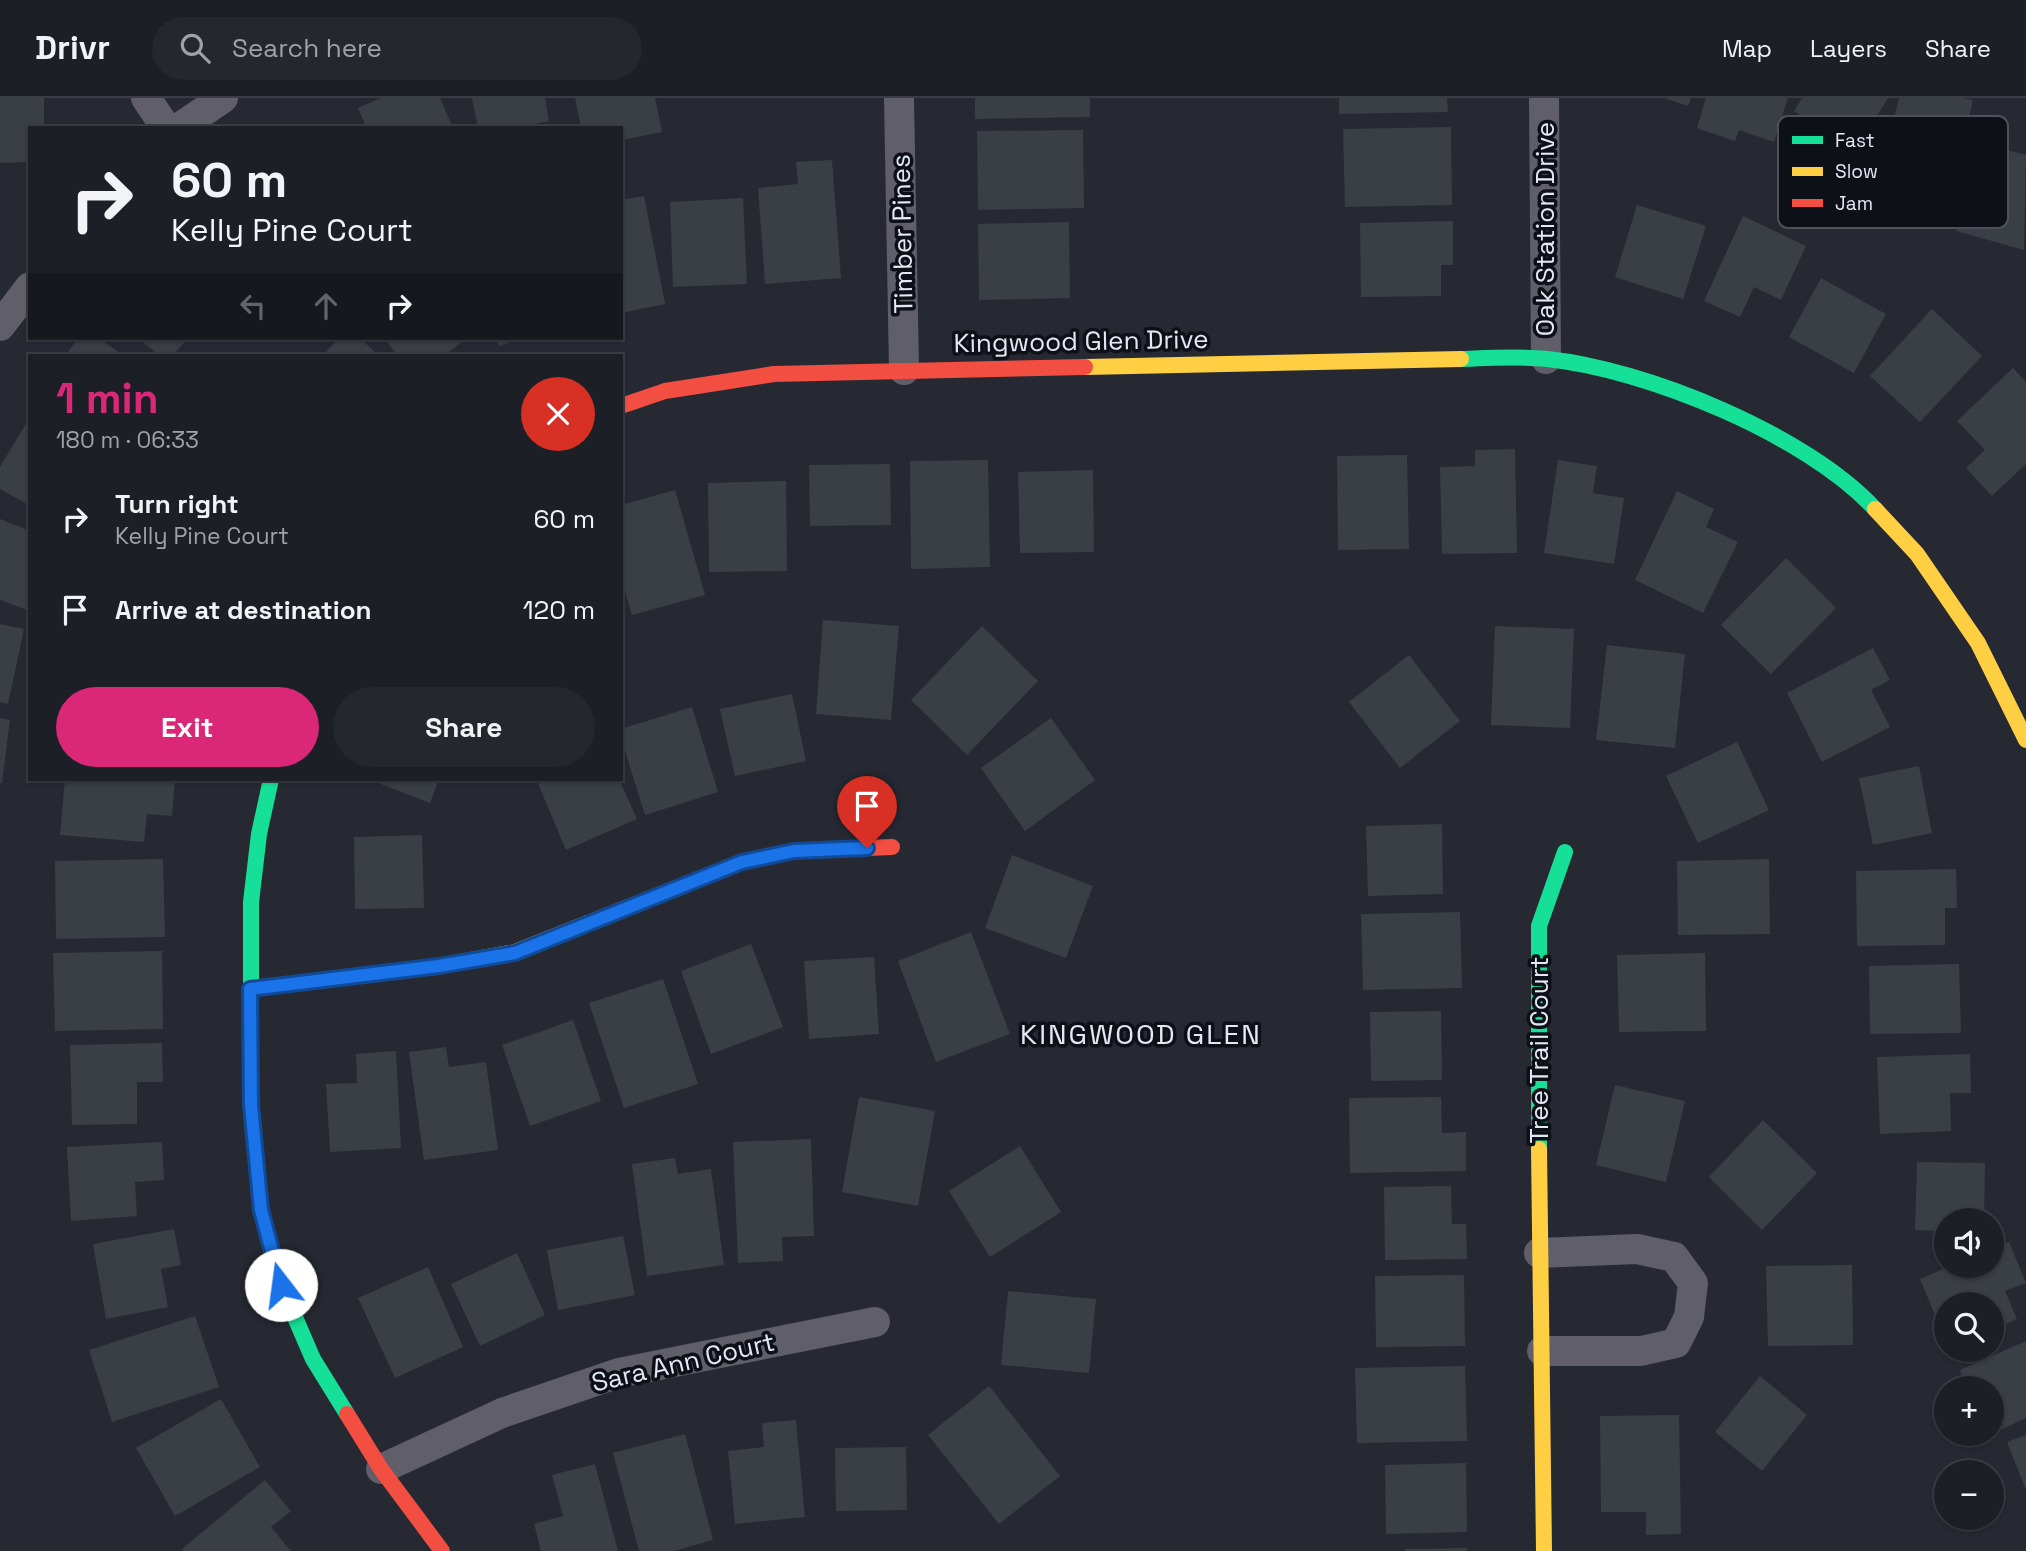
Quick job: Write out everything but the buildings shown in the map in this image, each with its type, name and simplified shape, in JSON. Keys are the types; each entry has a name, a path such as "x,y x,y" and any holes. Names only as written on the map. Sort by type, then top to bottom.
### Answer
{"street":[{"path":"146,98 165,126"},
{"path":"181,126 223,98"},
{"name":"Timber Pines","path":"900,98 904,370"},
{"name":"Oak Station Drive","path":"1544,98 1546,359"},
{"path":"0,326 28,290"},
{"name":"Kingwood Glen Drive","path":"623,405 665,391 774,374 1499,358 1546,359 1606,369 1746,420 1815,460 1865,498 1917,554 1960,614 1978,643 2026,740"},
{"path":"271,781 259,834 251,902 251,1105 261,1210 281,1285 313,1359 381,1469 442,1551"},
{"path":"250,989 439,966 515,953 742,862 794,851 892,847"},
{"name":"Tree Trail Court","path":"1544,1551 1539,1253 1539,926 1565,852"},
{"path":"1539,1253 1637,1249 1674,1257 1693,1283 1689,1317 1676,1343 1640,1351 1542,1351"},
{"name":"Sara Ann Court","path":"381,1469 502,1413 619,1373 875,1322"}],"traffic: fast":[{"path":"1461,359 1547,359 1587,365 1676,391 1723,410 1809,456 1845,482 1875,509"},
{"path":"271,781 259,834 251,902 251,1105 261,1210 281,1285 313,1359 347,1414"},
{"path":"1539,1149 1539,926 1565,852"}],"traffic: slow":[{"path":"1085,367 1461,359"},
{"path":"1875,509 1917,554 1978,643 2026,740"},
{"path":"250,989 438,966 515,952 588,923"},
{"path":"1539,1149 1544,1551"}],"traffic: jam":[{"path":"623,405 665,391 774,374 1085,367"},
{"path":"588,923 742,862 794,851 892,847"},
{"path":"347,1414 381,1469 442,1551"}],"district":[{"name":"KINGWOOD GLEN","path":"1141,1034"}],"route":[{"path":"281,1285 261,1210 251,1105 250,989 439,966 515,953 742,862 794,851 867,848"}]}
